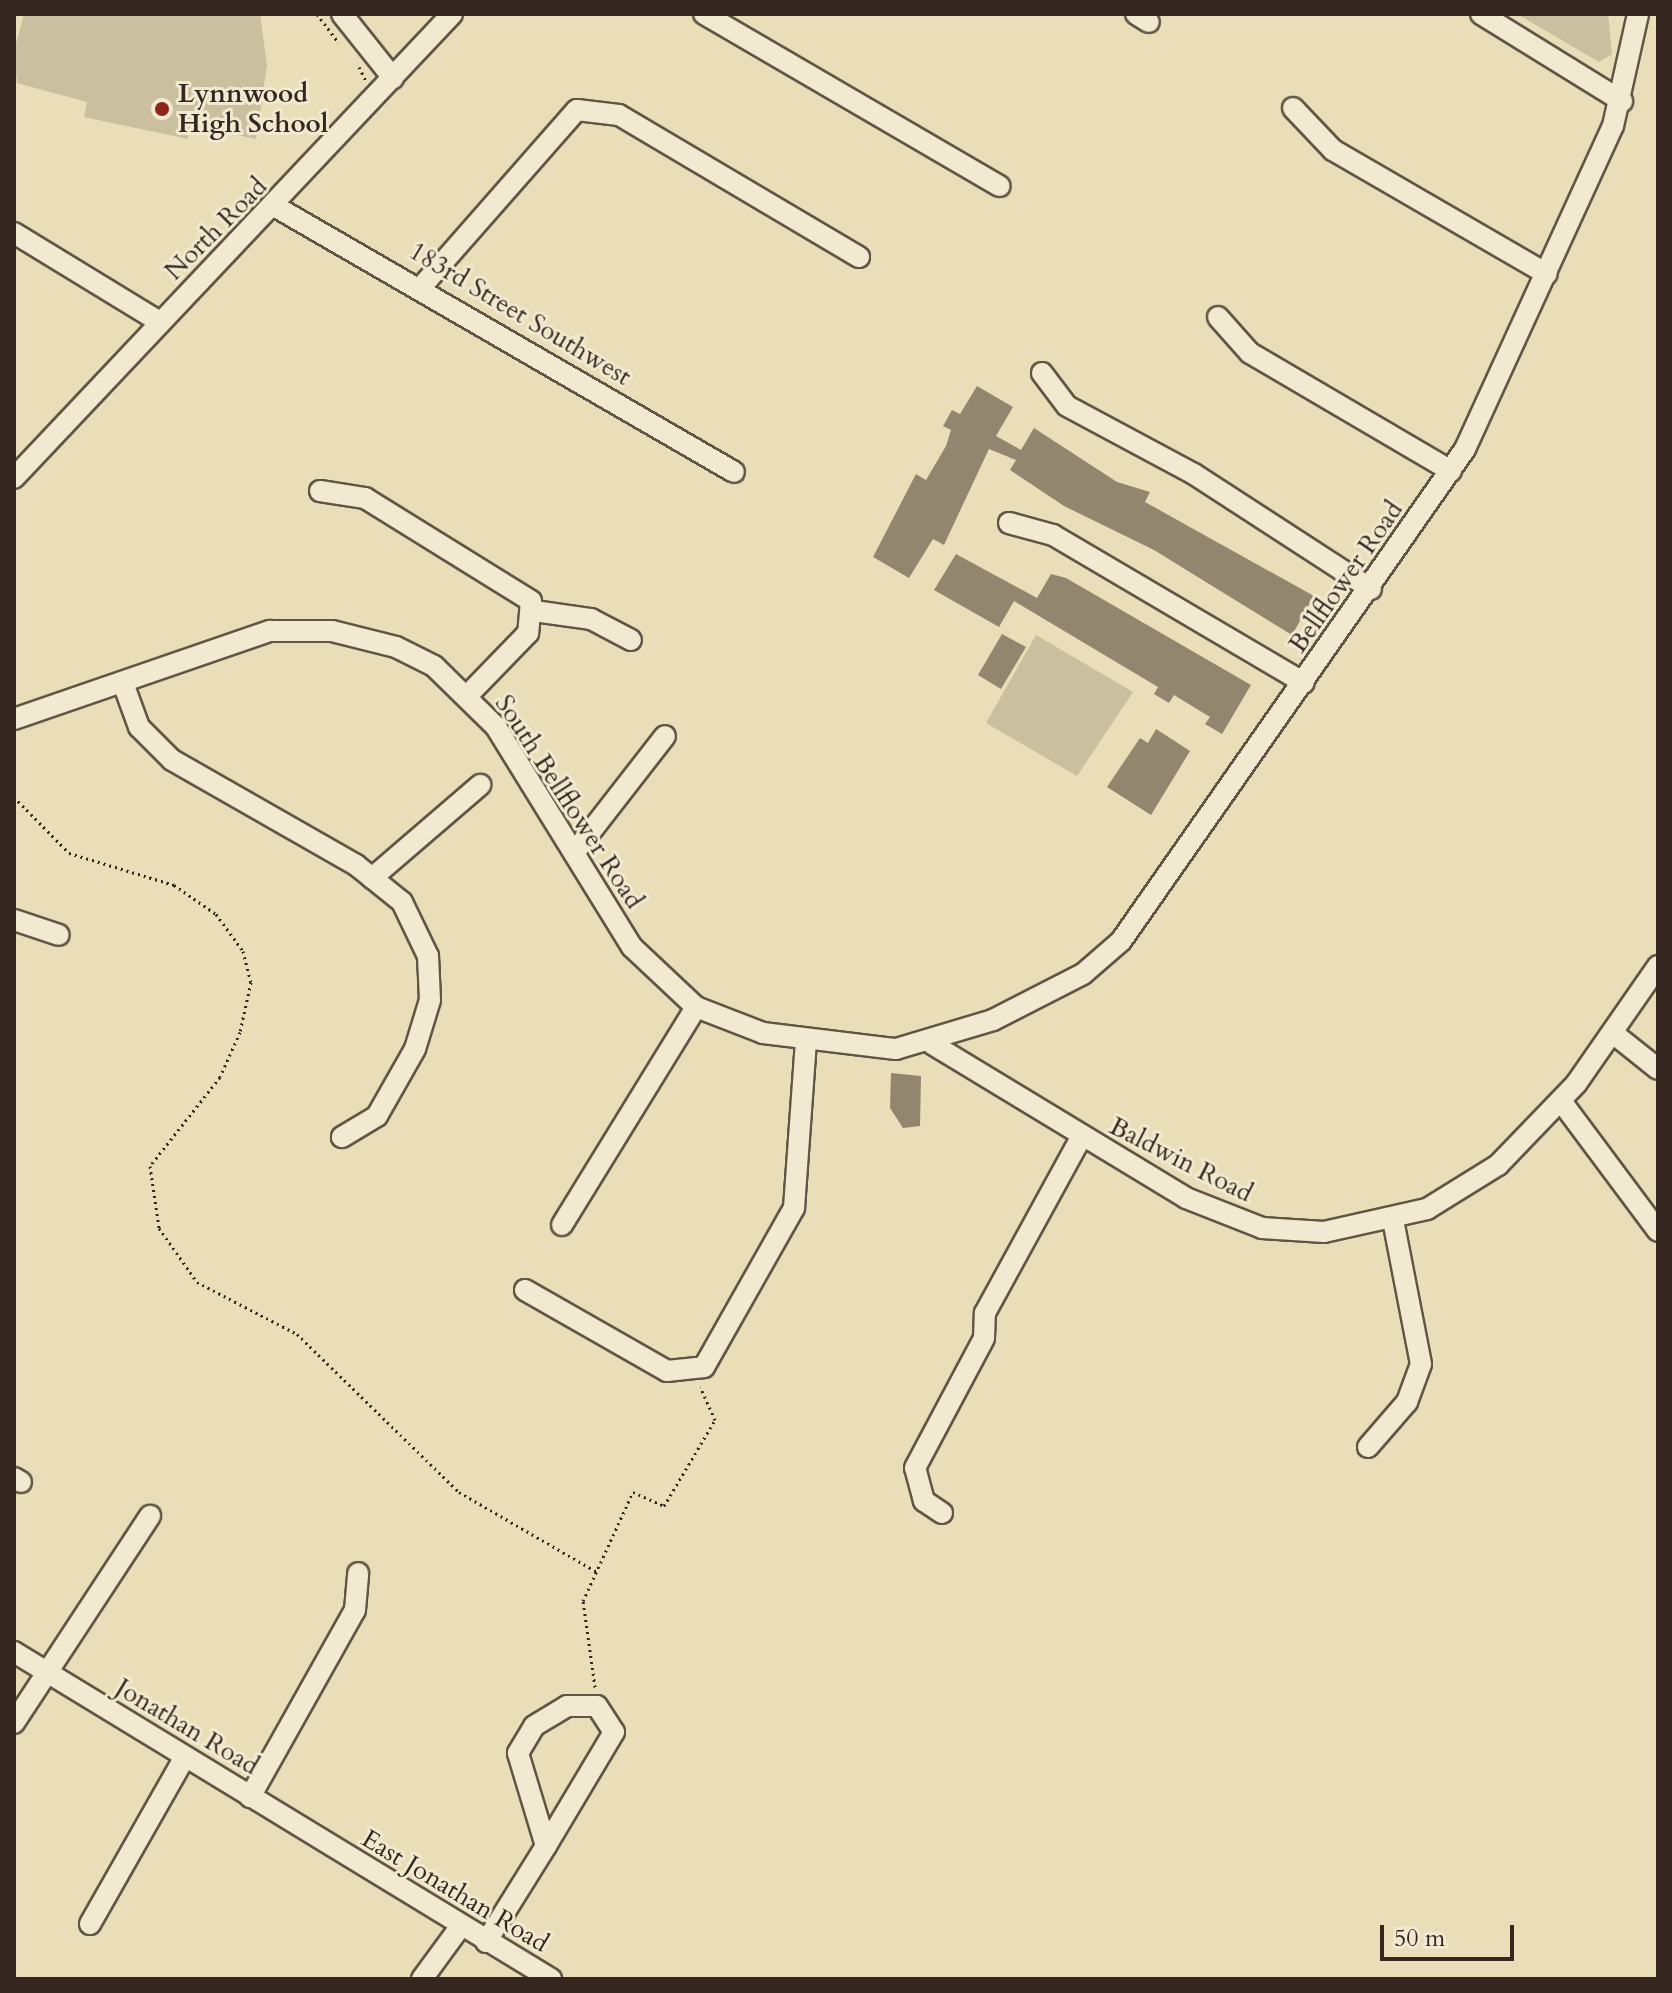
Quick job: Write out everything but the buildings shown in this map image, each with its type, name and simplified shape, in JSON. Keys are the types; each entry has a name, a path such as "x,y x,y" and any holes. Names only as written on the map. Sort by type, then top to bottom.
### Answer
{"street":[{"path":"342,14 393,78"},
{"name":"North Road","path":"14,478 160,322 276,207 452,14"},
{"path":"704,14 1000,186"},
{"path":"1481,14 1622,101"},
{"name":"Bellflower Road","path":"932,1044 1019,1009 1100,961 1156,895 1371,589 1451,471 1547,274 1622,101 1638,14"},
{"path":"1293,108 1333,150 1547,274"},
{"path":"423,285 577,110 619,115 859,257"},
{"name":"183rd Street Southwest","path":"276,207 423,285 734,472"},
{"path":"14,233 160,322"},
{"path":"1218,317 1250,353 1451,471"},
{"path":"1042,373 1067,406 1194,474 1371,589"},
{"path":"320,491 365,498 520,589 534,611 528,633 467,696"},
{"path":"1009,523 1053,535 1304,683"},
{"path":"534,611 591,619 631,640"},
{"name":"South Bellflower Road","path":"14,719 270,631 332,631 396,647 434,666 496,727 632,947 696,1007 806,1041 896,1049 932,1044"},
{"path":"123,683 139,727 172,760 372,878 402,902 428,956 430,1000 415,1049 377,1116 342,1137"},
{"path":"574,853 665,736"},
{"path":"372,878 480,785"},
{"path":"14,920 59,935"},
{"name":"Baldwin Road","path":"932,1044 1081,1138 1186,1198 1262,1228 1324,1232 1393,1220 1472,1185 1561,1101 1614,1034 1658,966"},
{"path":"562,1225 696,1007"},
{"path":"1614,1034 1658,1069"},
{"path":"525,1290 667,1371 694,1373 713,1355 794,1208 806,1041"},
{"path":"1561,1101 1658,1231"},
{"path":"942,1513 919,1493 915,1468 984,1338 985,1313 1081,1138"},
{"path":"1368,1447 1407,1402 1421,1364 1393,1220"},
{"path":"14,1723 150,1516"},
{"path":"250,1797 355,1610 358,1573"},
{"name":"Jonathan Road","path":"14,1652 332,1847"},
{"path":"486,1942 546,1846 614,1732 597,1706 567,1706 534,1726 518,1753 546,1846"},
{"path":"90,1924 185,1757"},
{"name":"East Jonathan Road","path":"332,1847 540,1976"},
{"path":"422,1979 460,1927"}],"path":[{"path":"317,14 343,47"},
{"path":"351,55 378,94"},
{"path":"14,797 69,853 174,885 216,914 243,951 251,982 235,1044 220,1077 150,1166 159,1228 197,1282 297,1334 459,1492 597,1572"},
{"path":"597,1706 583,1601 633,1492 664,1506 715,1420 694,1373"}],"shaded area":[{"path":"24,14 260,14 267,65 256,139 190,125 188,139 84,117 87,102 17,83 14,51"},
{"path":"1517,14 1608,14 1612,54 1599,62"},
{"path":"1036,635 1133,692 1077,776 986,723"}],"place":[{"name":"Lynnwood High School","path":"162,109"}]}
